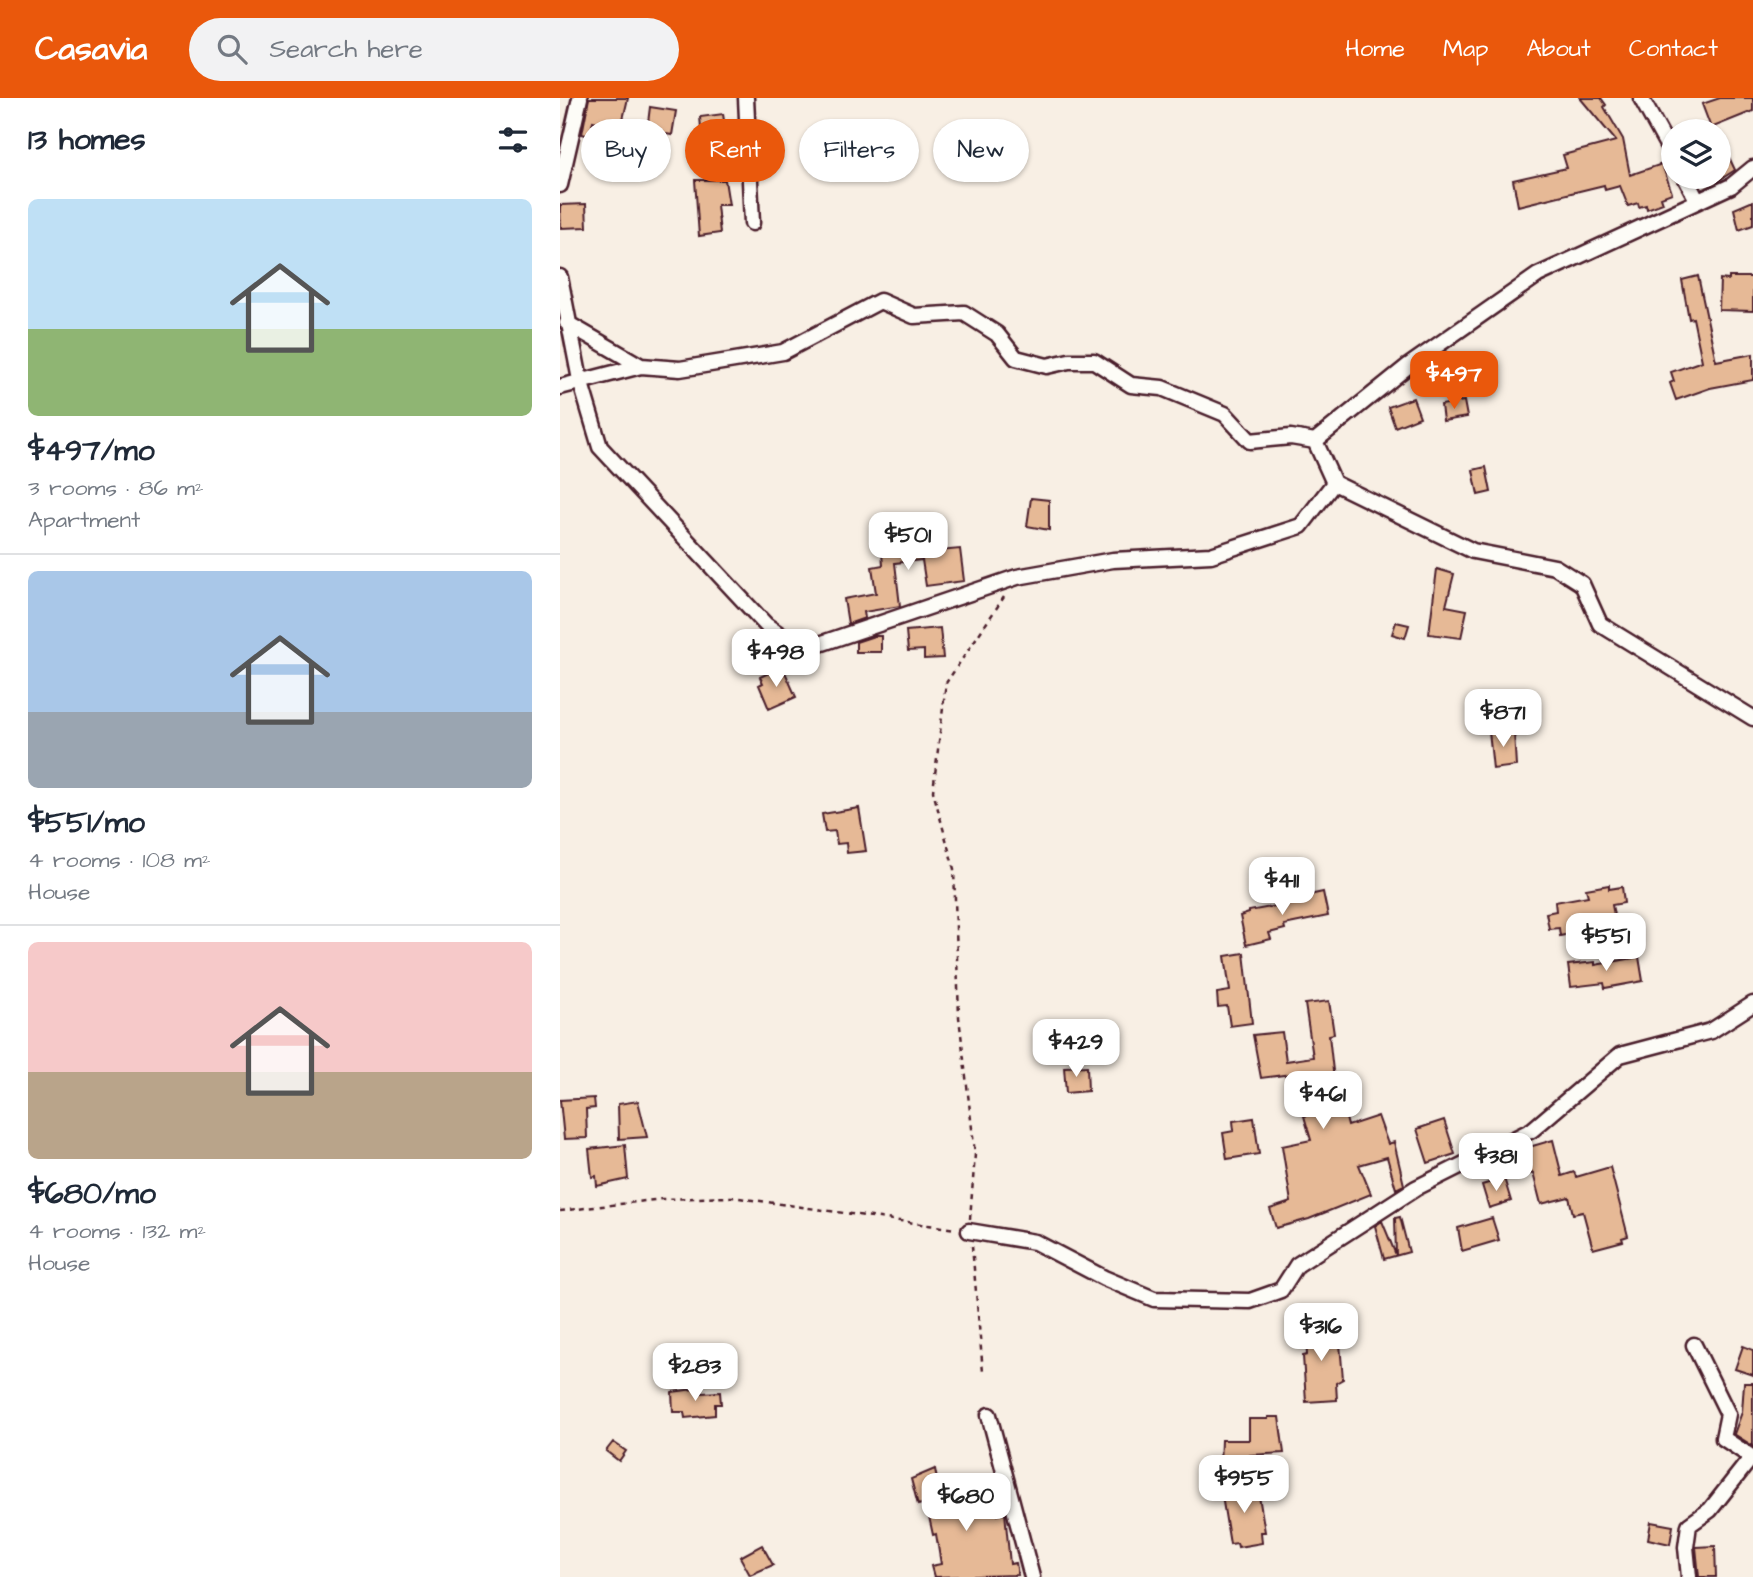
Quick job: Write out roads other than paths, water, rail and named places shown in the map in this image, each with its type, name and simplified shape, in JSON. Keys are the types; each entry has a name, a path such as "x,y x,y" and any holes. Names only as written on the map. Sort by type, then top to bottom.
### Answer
{"street":[{"path":"560,185 580,98"},
{"path":"746,98 752,223"},
{"path":"1641,98 1661,134"},
{"path":"560,387 641,366 680,369 783,352 880,301 914,316 964,313 997,334 1016,358 1047,366 1069,361 1094,361 1131,385 1162,388 1225,414 1250,441 1291,437 1315,441 1408,366 1538,275 1731,186 1753,168"},
{"path":"1692,189 1698,200"},
{"path":"560,276 566,322 600,447 766,625 802,650 1017,577 1113,560 1211,555 1301,526 1334,483"},
{"path":"566,322 641,366"},
{"path":"1315,441 1334,483 1473,551 1555,567 1582,584 1600,624 1753,718"},
{"path":"970,1231 1035,1242 1104,1278 1154,1299 1250,1301 1281,1290 1297,1265 1416,1188 1532,1130 1619,1055 1711,1031 1753,1004"},
{"path":"1689,1577 1686,1548 1689,1525 1710,1510 1752,1458 1723,1438 1728,1414 1693,1345"},
{"path":"989,1415 1032,1577"}]}
